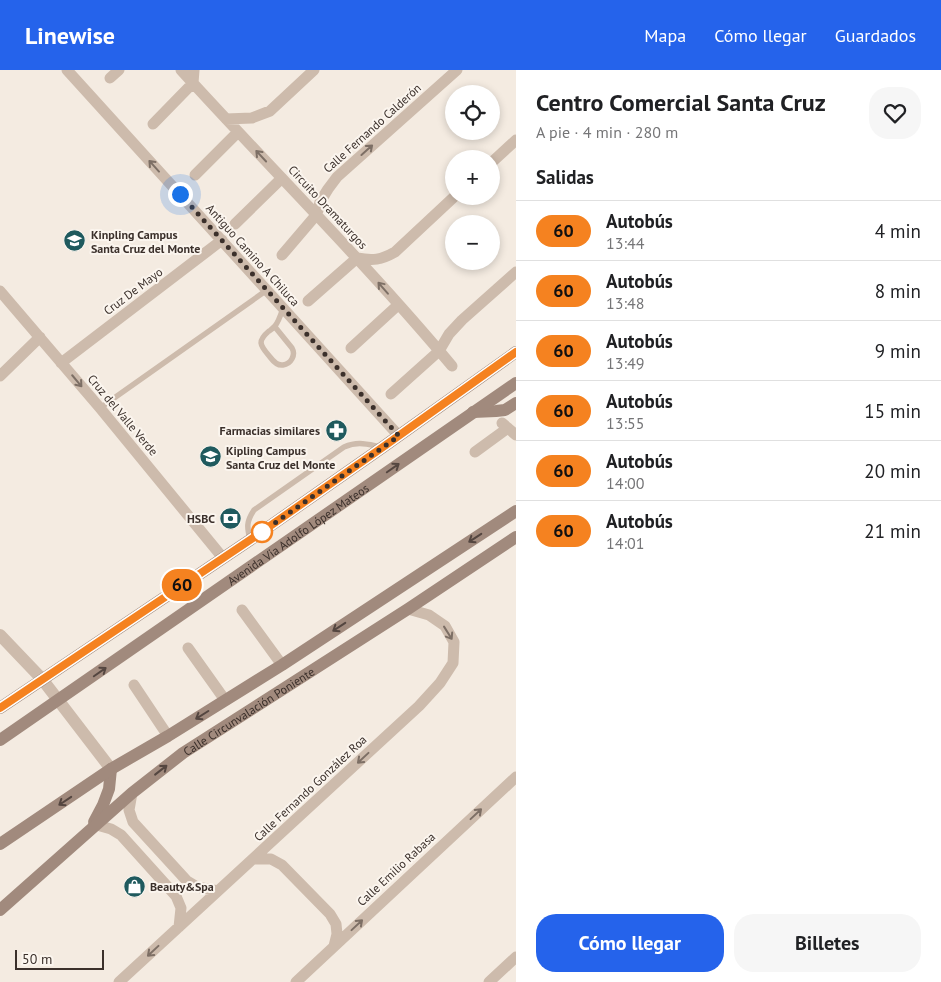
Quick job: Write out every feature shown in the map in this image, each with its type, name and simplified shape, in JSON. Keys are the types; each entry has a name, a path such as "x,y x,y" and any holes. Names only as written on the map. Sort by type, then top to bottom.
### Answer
{"main road":[{"name":"Avenida Via Adolfo López Mateos","path":"0,708 250,540 399,436 514,352"},
{"name":"Avenida Via Adolfo López Mateos","path":"3,738 516,383"},
{"path":"473,412 496,412 505,410 516,403"},
{"name":"Calle Circunvalación Poniente","path":"0,844 111,769 282,665 516,511"},
{"name":"Calle Circunvalación Poniente","path":"0,910 132,792 183,753 408,609 516,536"},
{"path":"93,828 110,789 111,769"}],"street":[{"name":"Antiguo Camino A Chiluca","path":"67,70 399,436"},
{"path":"110,78 118,70"},
{"name":"Circuito Dramaturgos","path":"181,70 317,214 452,366"},
{"path":"153,124 193,83 194,70"},
{"path":"226,119 252,118 270,110 314,70"},
{"name":"Calle Fernando Calderón","path":"282,255 317,214 320,202 337,177 457,70"},
{"path":"196,175 238,132"},
{"path":"500,155 516,140"},
{"path":"234,224 282,178"},
{"path":"308,300 357,258 372,260 385,258 395,252 445,205"},
{"name":"Cruz De Mayo","path":"61,362 222,240"},
{"path":"391,394 439,351 455,326 516,272"},
{"name":"Cruz del Valle Verde","path":"0,291 100,408 223,558"},
{"path":"351,348 398,305"},
{"path":"0,376 40,338"},
{"path":"475,452 509,429"},
{"name":"Calle Fernando González Roa","path":"119,982 419,706 440,684 452,663 454,642 445,626 429,615 408,609"},
{"path":"242,610 282,665"},
{"path":"0,635 60,700 111,769"},
{"path":"188,648 225,700"},
{"path":"134,685 168,736"},
{"name":"Calle Emilio Rabasa","path":"296,982 516,777"},
{"path":"132,792 129,810 134,822 187,881 197,888 218,891"},
{"path":"93,828 111,829 121,835 176,896 181,908 179,927"},
{"path":"254,859 271,859 282,864 330,914 336,924 338,934 334,946"},
{"path":"489,982 516,957"}],"lane":[{"path":"100,408 267,290"},
{"path":"275,327 294,352 291,360 283,365 278,365 275,362 263,348 261,340 275,327 283,308"},
{"path":"250,540 247,527 248,518 254,510 344,447 353,443 383,447"}],"bus line":[{"name":"60","path":"0,708 250,540 516,352"}],"place":[{"name":"Kinpling Campus Santa Cruz del Monte","path":"75,241"},
{"name":"Farmacias similares","path":"336,430"},
{"name":"Kipling Campus Santa Cruz del Monte","path":"210,457"},
{"name":"HSBC","path":"231,518"},
{"name":"Beauty&Spa","path":"134,886"}],"route":[{"path":"180,194 399,436 262,532"}]}
